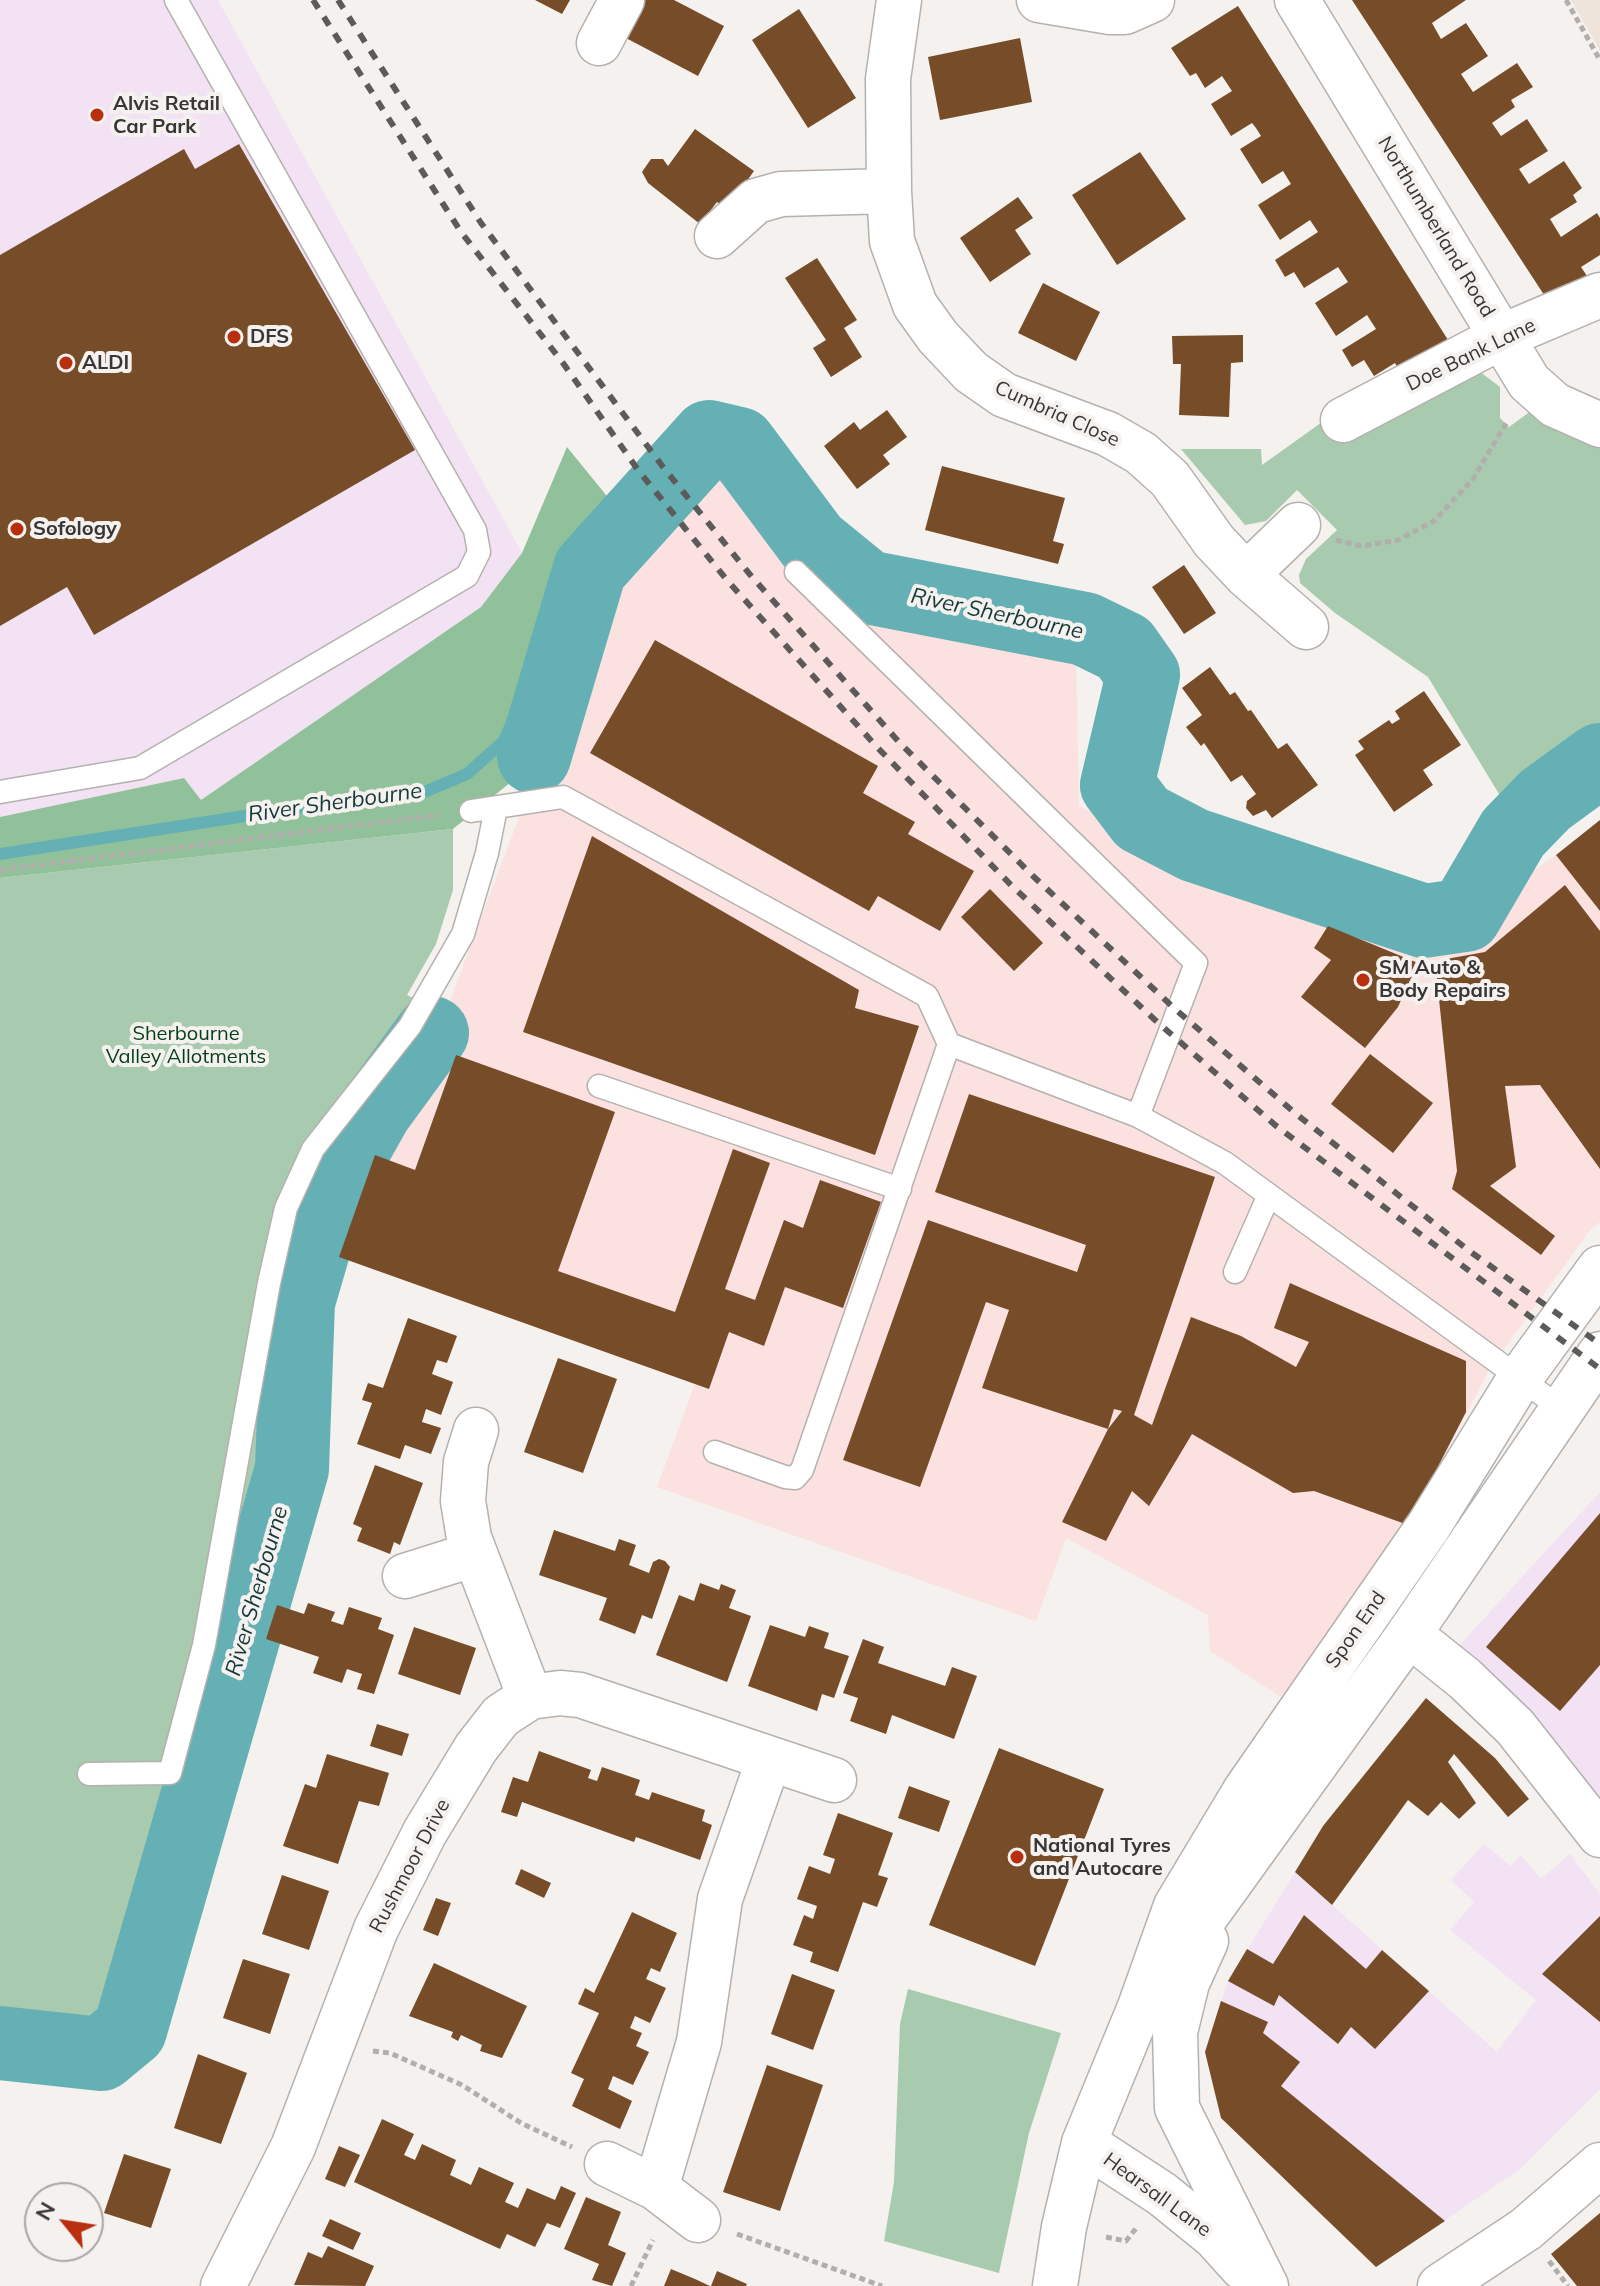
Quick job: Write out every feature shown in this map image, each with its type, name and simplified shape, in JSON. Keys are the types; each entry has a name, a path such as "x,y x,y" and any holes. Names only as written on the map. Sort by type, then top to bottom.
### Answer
{"street":[{"path":"599,43 622,0"},
{"name":"Cumbria Close","path":"899,0 888,79 889,191 892,241 915,305 946,346 971,372 1004,395 1108,434 1141,453 1170,479 1214,541 1246,575 1306,627"},
{"path":"1039,0 1110,12 1125,12 1152,0"},
{"name":"Northumberland Road","path":"1297,0 1529,382 1555,405 1583,421 1600,425"},
{"path":"717,236 756,201 781,194 889,191"},
{"name":"Doe Bank Lane","path":"1343,420 1503,336 1600,295"},
{"path":"1246,575 1298,525"},
{"name":"Spon End","path":"1055,2286 1064,2227 1084,2143 1140,2007 1176,1906 1245,1791 1428,1527 1520,1378 1600,1268"},
{"name":"Spon End","path":"1140,2007 1409,1634 1600,1354"},
{"path":"476,1430 466,1462 463,1501 475,1554 530,1697 560,1693 580,1695 834,1780"},
{"path":"405,1576 475,1554"},
{"path":"1409,1634 1465,1679 1515,1727 1600,1835"},
{"name":"Rushmoor Drive","path":"223,2286 293,2147 376,1929 425,1832 476,1748 501,1716 530,1697"},
{"path":"656,2188 699,2042 720,1899 769,1759"},
{"name":"Spon End","path":"1232,1880 1187,1983 1175,2032 1177,2108 1266,2286"},
{"name":"Hearsall Lane","path":"1084,2143 1162,2194 1215,2237 1259,2286"},
{"path":"607,2164 656,2188 698,2220"},
{"path":"1440,2286 1537,2221 1600,2165"}],"lane":[{"path":"0,792 140,768 467,576 479,552 475,530 176,0"},
{"path":"796,572 1196,963 1138,1116"},
{"path":"471,811 563,797 927,996 949,1044 802,1470 795,1478 785,1477 715,1452"},
{"path":"89,1774 170,1773 204,1645 269,1283 286,1208 313,1149 410,1026 463,934 487,853 496,808"},
{"path":"949,1044 1138,1116 1225,1163 1562,1409"},
{"path":"599,1086 900,1189"},
{"path":"1235,1272 1269,1195"}],"path":[{"path":"1566,0 1600,60"},
{"path":"1298,525 1329,539 1362,546 1398,540 1434,521 1473,479 1529,382"},
{"path":"0,870 471,811"},
{"path":"332,2044 390,2053 462,2085 521,2123 607,2164"},
{"path":"698,2220 882,2286"}],"shaded area":[{"path":"0,0 218,0 522,553 481,607 201,800 184,778 0,817"},
{"path":"1571,0 1600,0 1600,51"},
{"path":"724,459 858,613 1076,654 1079,806 1410,954 1556,855 1600,911 1600,1222 1590,1230 1489,1370 1408,1525 1281,1697 1210,1651 1208,1615 1066,1538 1036,1621 657,1487 695,1384 339,1257 321,1254 352,1160 436,1038 607,583"},
{"path":"1600,1492 1600,1797 1541,1727 1455,1650"},
{"path":"1484,1844 1511,1866 1521,1855 1541,1879 1570,1854 1600,1894 1600,2089 1520,2169 1376,2267 1221,2118 1205,2052 1228,1981 1295,1872 1497,2052 1536,2000 1450,1930 1474,1902 1451,1880"}],"green space":[{"path":"1475,368 1500,387 1500,418 1509,427 1531,411 1600,441 1600,748 1570,765 1513,817 1428,677 1335,613 1300,583 1299,575 1306,559 1337,530 1297,490 1266,521 1245,525 1181,449 1261,449 1262,465 1325,420"},
{"path":"567,447 645,543 607,583 543,756 453,829 0,878 0,817 184,778 201,800 481,607 522,553"},
{"name":"Sherbourne Valley Allotments","path":"453,829 453,890 436,944 407,995 434,1008 356,1125 315,1203 284,1301 277,1466 125,2025 100,2047 0,2036 0,878"},
{"path":"908,1989 1061,2033 1029,2133 999,2273 884,2241 894,2182 900,2024"}],"building":[{"path":"535,0 570,0 562,14"},
{"path":"644,0 674,0 724,26 698,76 624,37"},
{"path":"1352,0 1466,0 1432,23 1441,39 1466,23 1488,56 1461,74 1473,92 1517,63 1533,87 1511,100 1515,107 1492,123 1501,136 1527,119 1548,151 1519,169 1529,184 1564,161 1582,188 1573,195 1577,202 1550,219 1561,237 1597,213 1600,218 1600,255 1581,267 1587,276 1548,301"},
{"path":"1238,6 1448,340 1399,370 1395,363 1374,376 1364,360 1352,367 1342,350 1376,329 1367,315 1336,336 1315,303 1348,282 1338,267 1304,288 1294,272 1285,277 1275,260 1318,232 1310,220 1280,240 1258,205 1291,184 1283,171 1262,184 1240,149 1261,136 1256,128 1252,123 1231,136 1211,104 1232,91 1222,76 1205,88 1196,73 1190,76 1171,48"},
{"path":"799,9 856,98 808,128 752,40"},
{"path":"1020,38 1032,102 940,120 928,57"},
{"path":"695,129 754,171 727,209 717,202 700,224 648,183 642,172 651,159 663,159 668,166"},
{"path":"239,144 415,450 94,635 67,587 0,626 0,255 184,149 195,169"},
{"path":"1140,152 1186,219 1117,265 1072,195"},
{"path":"1018,197 1033,218 1015,230 1031,254 990,282 960,238"},
{"path":"817,258 857,320 844,328 862,357 831,377 813,348 826,340 785,278"},
{"path":"1043,283 1100,312 1076,361 1018,333"},
{"path":"1243,335 1243,362 1231,363 1229,417 1179,415 1181,364 1173,364 1172,336"},
{"path":"887,410 907,437 883,455 890,464 857,489 824,446 854,422 860,430"},
{"path":"942,466 1065,498 1053,541 1064,544 1058,564 925,530"},
{"path":"1184,565 1216,613 1184,634 1152,587"},
{"path":"655,640 878,766 863,793 915,822 908,834 974,871 940,931 878,896 869,911 590,753"},
{"path":"1210,667 1230,695 1235,692 1248,711 1251,710 1278,749 1287,743 1318,785 1272,818 1266,810 1253,816 1246,808 1247,801 1256,794 1242,775 1231,782 1204,743 1201,746 1186,727 1202,715 1182,688"},
{"path":"1424,691 1461,745 1423,770 1433,785 1394,812 1355,755 1364,749 1358,741 1389,720 1392,724 1400,719 1395,711"},
{"path":"1600,820 1600,911 1556,855"},
{"path":"592,836 859,990 855,1008 919,1026 875,1155 523,1032"},
{"path":"1565,885 1600,931 1600,1169 1540,1085 1505,1086 1516,1167 1490,1186 1555,1236 1541,1255 1452,1189 1457,1171 1435,961 1485,952"},
{"path":"990,889 1043,943 1014,971 961,917"},
{"name":"SM Auto & Body Repairs","path":"1328,926 1418,963 1398,1007 1365,1048 1301,997 1331,960 1314,948"},
{"path":"1370,1054 1433,1103 1393,1153 1331,1104"},
{"path":"456,1055 615,1112 558,1271 675,1312 733,1149 770,1163 725,1289 755,1300 784,1220 803,1228 820,1180 881,1202 843,1308 785,1287 764,1346 729,1332 709,1389 339,1257 375,1155 415,1170"},
{"path":"969,1094 1215,1177 1134,1415 1152,1425 1191,1317 1241,1336 1296,1367 1309,1342 1274,1328 1290,1283 1466,1361 1466,1412 1408,1525 1314,1491 1293,1493 1192,1434 1149,1506 1132,1491 1106,1541 1062,1522 1108,1429 982,1388 1009,1310 986,1302 920,1487 843,1460 928,1220 1077,1272 1086,1245 935,1192","holes":["1114,1409 1122,1411 1108,1429"]},
{"path":"408,1318 457,1336 447,1363 437,1360 432,1374 453,1382 441,1415 426,1409 422,1422 441,1428 431,1454 405,1445 400,1459 357,1444 372,1403 362,1400 368,1383 383,1388"},
{"path":"558,1358 617,1379 583,1473 524,1452"},
{"path":"375,1465 423,1483 400,1545 394,1542 390,1554 357,1541 362,1528 353,1524"},
{"path":"1600,1513 1600,1665 1560,1711 1486,1647"},
{"path":"554,1530 615,1551 619,1539 636,1545 629,1565 649,1573 653,1562 659,1559 665,1561 670,1567 652,1619 642,1615 635,1634 599,1620 607,1598 539,1575"},
{"path":"700,1583 719,1590 721,1584 736,1590 729,1608 751,1616 727,1682 656,1655 679,1595 694,1601"},
{"path":"308,1603 335,1612 331,1621 343,1625 349,1607 382,1618 378,1629 394,1635 374,1694 357,1689 362,1674 347,1669 342,1683 313,1673 319,1657 266,1639 277,1605 304,1614"},
{"path":"770,1625 805,1637 809,1626 829,1633 824,1648 849,1656 834,1698 822,1694 817,1711 748,1686"},
{"path":"414,1627 476,1648 460,1695 398,1674"},
{"path":"863,1639 884,1647 878,1663 945,1686 952,1667 977,1676 954,1739 892,1715 886,1734 850,1721 858,1698 843,1693"},
{"path":"1426,1698 1495,1758 1529,1799 1508,1817 1454,1754 1448,1762 1476,1803 1459,1819 1441,1802 1428,1816 1408,1800 1332,1905 1295,1872 1323,1826"},
{"path":"377,1724 409,1734 402,1756 370,1746"},
{"name":"National Tyres and Autocare","path":"999,1748 1104,1789 1035,1966 929,1925"},
{"path":"539,1751 591,1770 588,1778 597,1781 602,1767 640,1780 635,1795 649,1800 652,1792 705,1810 702,1821 712,1825 700,1860 636,1837 634,1842 522,1802 517,1817 501,1812 513,1777 528,1782"},
{"path":"327,1754 389,1773 379,1806 359,1801 338,1864 283,1846 305,1784 316,1788"},
{"path":"909,1786 950,1801 939,1832 898,1818"},
{"path":"838,1813 893,1833 878,1875 888,1878 877,1907 863,1902 838,1972 810,1962 813,1952 793,1945 804,1915 813,1919 817,1906 797,1899 809,1866 830,1874 835,1859 823,1855"},
{"path":"521,1869 551,1883 544,1898 515,1884"},
{"path":"282,1875 329,1891 309,1950 262,1934"},
{"path":"436,1898 451,1903 438,1936 423,1930"},
{"path":"632,1912 677,1933 660,1972 651,1968 646,1979 666,1988 650,2023 635,2016 630,2028 642,2033 636,2046 649,2052 633,2085 613,2076 608,2089 632,2101 620,2129 572,2106 584,2079 571,2073 599,2013 578,2004 585,1988 594,1993"},
{"path":"1304,1915 1366,1969 1382,1950 1429,1991 1375,2049 1351,2027 1338,2044 1279,1995 1274,2006 1228,1981 1247,1949 1273,1964"},
{"path":"1600,1916 1600,2022 1542,1974"},
{"path":"243,1959 290,1974 270,2034 223,2018"},
{"path":"434,1963 527,2006 502,2058 480,2051 482,2045 461,2035 458,2041 451,2037 453,2032 409,2016"},
{"path":"792,1974 835,1990 813,2050 771,2034"},
{"path":"1221,2001 1268,2022 1263,2033 1300,2062 1281,2086 1445,2221 1376,2267 1221,2118 1205,2052"},
{"path":"198,2054 247,2073 221,2144 174,2128"},
{"path":"767,2065 823,2085 780,2211 723,2192"},
{"path":"382,2119 414,2134 404,2155 415,2160 422,2144 456,2160 450,2175 471,2185 479,2167 514,2183 505,2202 518,2208 527,2188 555,2200 561,2186 576,2193 560,2228 547,2223 535,2247 507,2234 500,2249 354,2182"},
{"path":"339,2146 360,2155 345,2187 325,2179"},
{"path":"124,2154 171,2169 151,2228 104,2213"},
{"path":"586,2197 621,2212 608,2245 626,2253 612,2286 592,2280 599,2264 564,2249"},
{"path":"1600,2213 1600,2286 1577,2286 1551,2254"},
{"path":"330,2219 361,2233 353,2250 322,2236"},
{"path":"328,2246 374,2266 365,2286 294,2285 308,2252 322,2258"},
{"path":"671,2269 695,2279 710,2286 664,2286"},
{"path":"717,2271 747,2284 711,2286"}],"waterway":[{"name":"River Sherbourne","path":"534,757 590,569 709,437 739,444 813,543 867,587 1085,629 1124,648 1143,675 1117,785 1142,818 1194,845 1424,921 1465,915 1513,833 1545,800 1600,760"},
{"name":"River Sherbourne","path":"0,854 309,806 415,796 467,774 504,741 521,701 552,595 566,579 590,569"},
{"name":"River Sherbourne","path":"0,2043 101,2054 130,2030 292,1469 298,1302 331,1189 375,1111 432,1033"}],"railway":[{"path":"313,0 461,232 563,363 638,470 726,579 876,746 1011,885 1155,1020 1275,1125 1600,1369"},
{"path":"338,0 481,223 663,467 752,577 899,742 1033,876 1174,1008 1295,1113 1468,1250 1600,1344"}],"place":[{"name":"Alvis Retail Car Park","path":"97,115"},
{"name":"DFS","path":"234,337"},
{"name":"ALDI","path":"66,363"},
{"name":"Sofology","path":"17,529"},
{"name":"SM Auto & Body Repairs","path":"1363,980"},
{"name":"National Tyres and Autocare","path":"1017,1857"}]}
